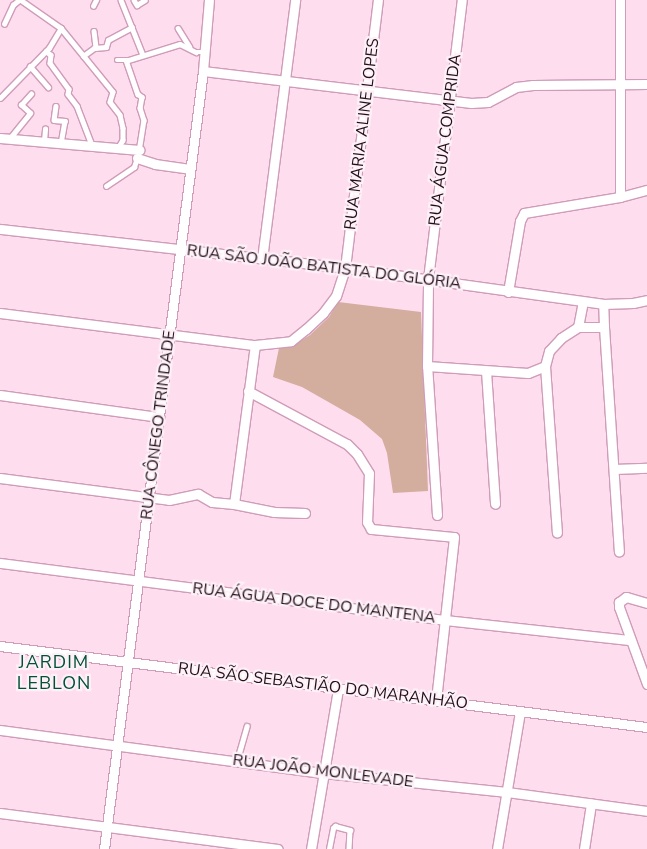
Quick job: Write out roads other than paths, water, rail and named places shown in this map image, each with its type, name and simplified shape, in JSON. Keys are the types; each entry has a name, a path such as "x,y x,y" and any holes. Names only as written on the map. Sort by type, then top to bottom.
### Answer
{"street":[{"name":"RUA CÔNEGO TRINDADE","path":"104,849 181,249 210,0"},
{"path":"262,259 295,0"},
{"name":"RUA MARIA ALINE LOPES","path":"0,313 255,345 291,341 306,329 336,296 346,268 378,0"},
{"name":"RUA ÁGUA COMPRIDA","path":"437,516 427,366 428,279 462,0"},
{"path":"620,0 620,197"},
{"path":"203,71 450,101 488,102 516,87 533,84 647,84"},
{"path":"0,138 118,148 138,154 155,164 190,169"},
{"path":"508,292 520,220 524,213 620,197 647,190"},
{"name":"RUA SÃO JOÃO BATISTA DO GLÓRIA","path":"0,229 346,268 583,302 602,304 633,303 647,300"},
{"path":"578,327 583,302"},
{"path":"602,304 619,551"},
{"path":"558,533 545,366 549,351 561,338 578,327 604,327"},
{"path":"234,504 255,345"},
{"path":"427,366 528,373 545,366"},
{"path":"486,371 495,504"},
{"path":"248,391 347,444 357,454 369,473 368,526 371,528 454,537 436,701"},
{"path":"0,395 159,417"},
{"path":"614,469 647,468"},
{"path":"0,478 169,500 198,494 212,502 234,504 274,512 304,513"},
{"name":"RUA ÁGUA DOCE DO MANTENA","path":"0,563 445,620 629,640"},
{"path":"647,603 626,597 619,602 629,640 647,684"},
{"name":"RUA SÃO SEBASTIÃO DO MARANHÃO","path":"0,646 647,726"},
{"path":"311,849 338,689"},
{"path":"497,849 520,711"},
{"name":"RUA JOÃO MONLEVADE","path":"0,730 647,811"},
{"path":"584,849 591,804"},
{"path":"0,813 278,849"}],"lane":[{"path":"4,24 13,5 20,0 61,28 113,92 110,102 120,115 123,128 123,140 118,148"},
{"path":"93,6 96,0"},
{"path":"122,0 143,55"},
{"path":"134,0 137,5 145,0"},
{"path":"83,56 96,48 106,47 108,40 132,27"},
{"path":"0,98 46,50 61,28"},
{"path":"178,28 190,48"},
{"path":"94,31 96,48"},
{"path":"117,60 126,60 180,44 205,52"},
{"path":"46,50 51,55 50,63 69,89 68,94 77,106 92,146"},
{"path":"106,186 134,167 144,120 140,108 142,97 138,94 126,60"},
{"path":"30,66 48,87"},
{"path":"10,138 30,113 22,105 31,94"},
{"path":"56,106 54,120 65,121 61,143"},
{"path":"44,141 45,129"},
{"path":"238,760 247,726"},
{"path":"329,849 335,826 350,830 349,849"}],"district":[{"name":"JARDIM LEBLON","path":"54,673"}]}
